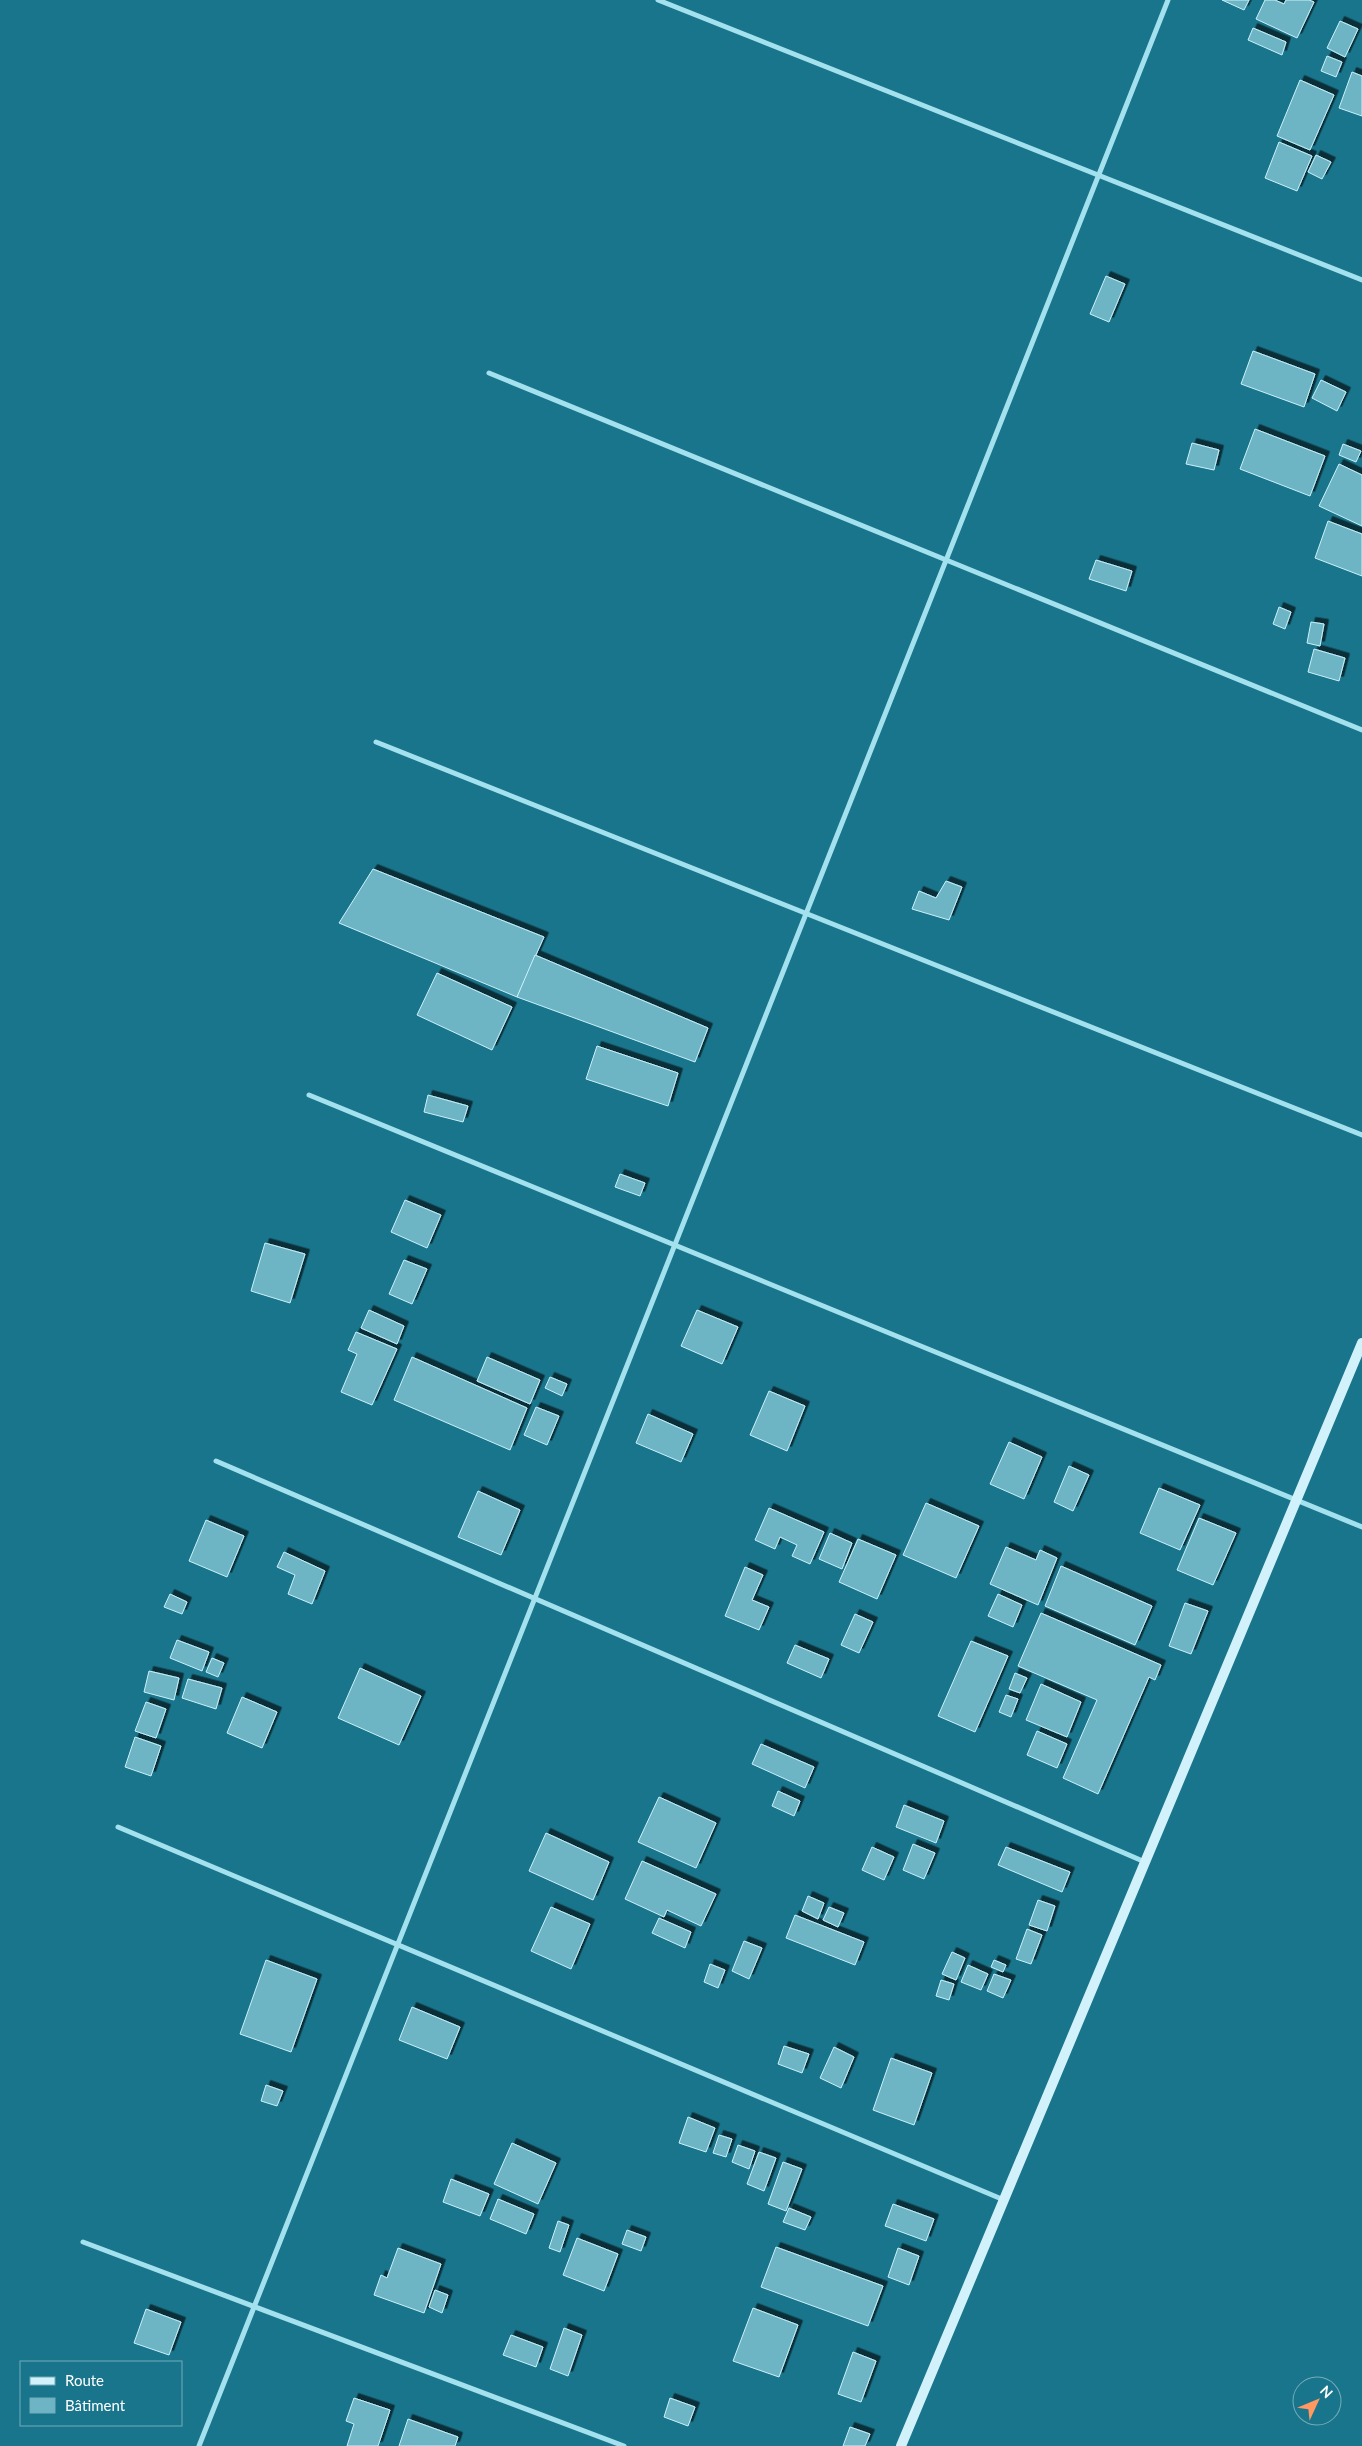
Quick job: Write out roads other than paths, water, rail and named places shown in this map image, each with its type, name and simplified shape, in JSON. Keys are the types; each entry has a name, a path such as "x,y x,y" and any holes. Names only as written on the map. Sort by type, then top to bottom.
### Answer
{"street":[{"path":"658,0 1362,280"},
{"path":"199,2446 1168,0"},
{"path":"489,373 1362,730"},
{"path":"376,742 1362,1135"},
{"path":"309,1094 1362,1527"},
{"path":"901,2446 1362,1344"},
{"path":"216,1461 1145,1862"},
{"path":"118,1828 1004,2200"},
{"path":"83,2242 624,2446"}]}
